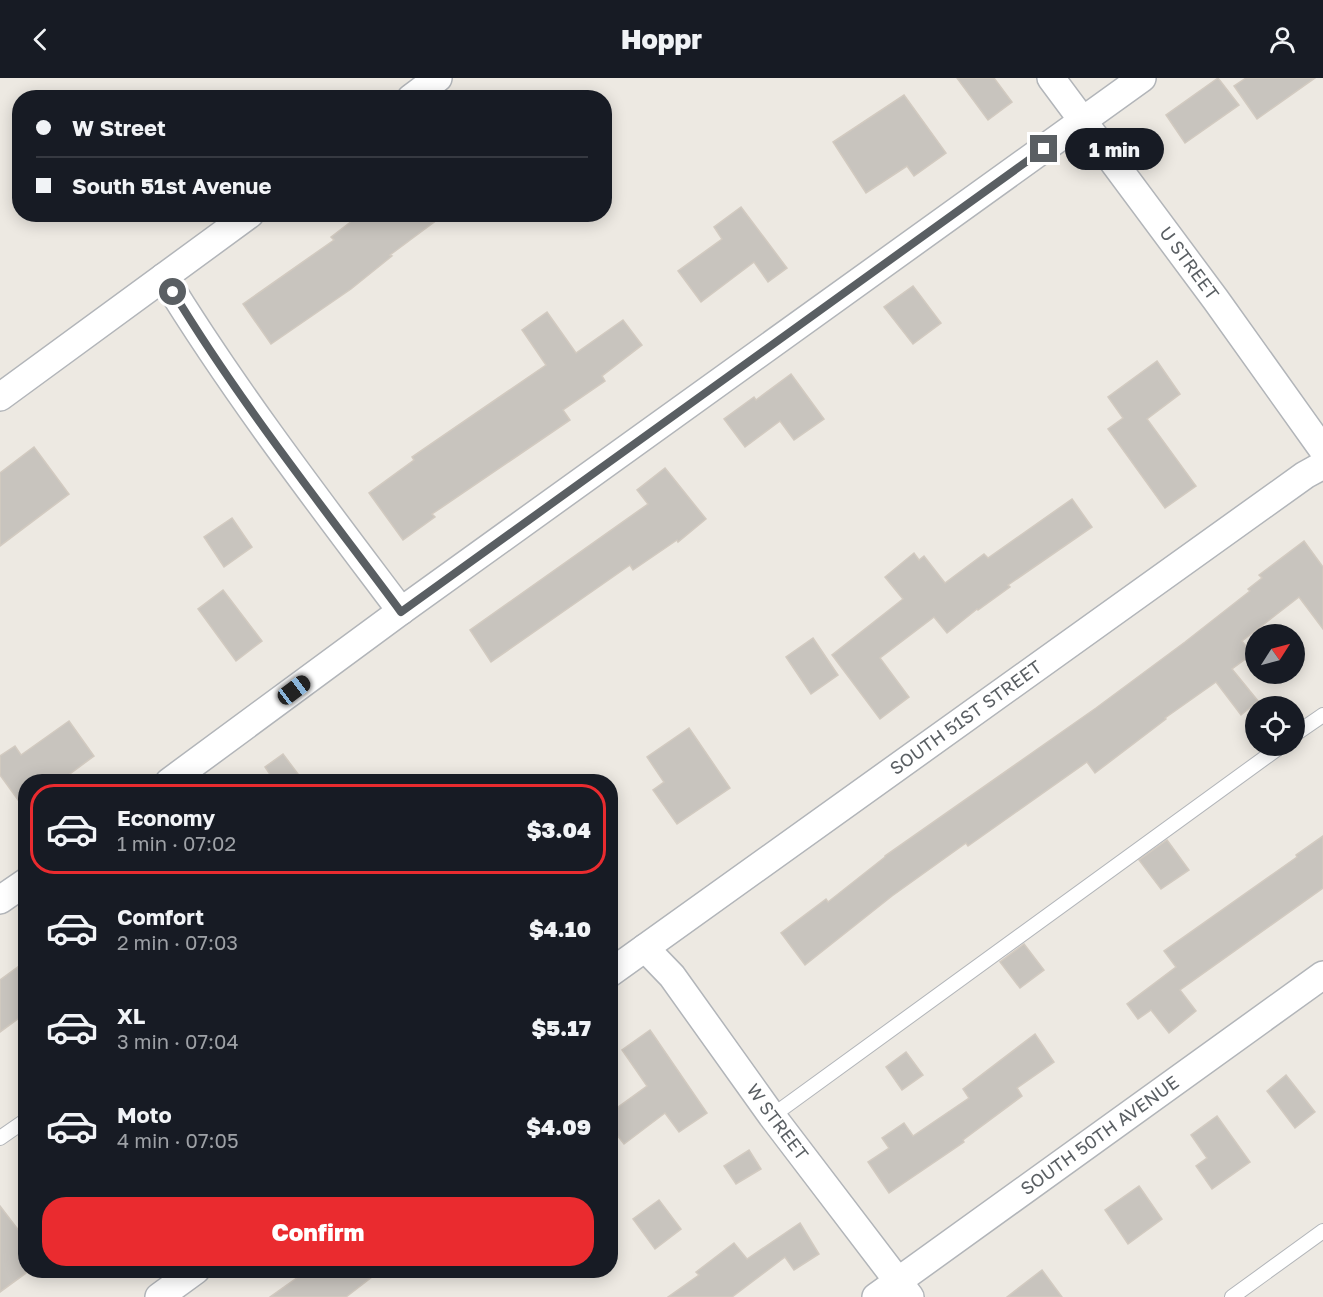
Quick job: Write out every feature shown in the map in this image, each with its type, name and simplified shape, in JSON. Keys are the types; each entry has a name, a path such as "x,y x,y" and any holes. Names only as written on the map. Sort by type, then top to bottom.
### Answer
{"street":[{"path":"422,90 438,78"},
{"name":"U STREET","path":"1051,78 1216,300 1323,450"},
{"path":"180,774 1142,78"},
{"path":"0,397 239,222"},
{"path":"164,277 192,324 281,450 401,612"},
{"name":"SOUTH 51ST STREET","path":"618,967 1295,482 1323,465"},
{"path":"0,900 18,888"},
{"name":"W STREET","path":"645,948 672,976 772,1116 904,1289"},
{"name":"SOUTH 50TH AVENUE","path":"876,1297 904,1289 1323,975"},
{"path":"159,1297 185,1278"}],"lane":[{"path":"1305,727 1323,715"},
{"path":"772,1116 1267,756"},
{"path":"0,1138 18,1126"},
{"path":"1232,1297 1323,1231"}],"building":[{"path":"957,78 994,78 1012,102 988,120"},
{"path":"1218,78 1239,105 1185,143 1166,115"},
{"path":"1246,78 1315,78 1257,119 1234,86"},
{"path":"904,95 946,153 914,176 907,166 866,193 833,142"},
{"path":"741,207 787,268 768,282 754,262 701,302 678,271 722,239 714,227"},
{"path":"351,222 434,222 390,255 392,256 351,289 271,344 243,304 334,240 331,237"},
{"path":"913,286 941,323 913,344 884,307"},
{"path":"547,312 576,353 623,320 642,345 602,376 605,381 563,410 570,420 432,514 435,517 403,540 369,493 414,460 412,457 546,365 522,330"},
{"path":"1157,361 1180,394 1147,419 1196,486 1165,508 1108,429 1123,418 1108,397"},
{"path":"791,374 824,419 794,440 780,421 745,447 724,419 754,397 756,400"},
{"path":"34,447 69,494 0,546 0,473"},
{"path":"665,468 706,519 678,542 677,540 633,570 630,565 491,662 470,630 648,504 637,490"},
{"path":"1072,499 1092,527 1008,585 1010,587 947,633 934,617 880,658 909,697 880,719 832,655 903,599 885,577 914,553 919,560 924,556 945,583 984,554 988,558"},
{"path":"232,518 252,547 224,567 204,537"},
{"path":"1304,541 1323,567 1323,629 1299,597 1264,624 1245,624 1245,639 1242,641 1245,645 1245,659 1232,669 1254,696 1245,696 1245,712 1241,715 1216,682 1165,718 1095,773 1087,762 968,846 966,843 892,896 805,965 781,933 826,899 828,902 885,856 1096,708 1185,642 1250,591 1248,589 1262,578 1259,575"},
{"path":"223,590 262,641 236,661 198,609"},
{"path":"813,638 838,675 811,694 786,657"},
{"path":"69,721 94,756 70,774 18,774 18,800 0,775 0,756 15,746 21,755"},
{"path":"689,728 730,788 677,824 653,790 664,782 647,757"},
{"path":"283,754 298,774 270,774 265,767"},
{"path":"1323,836 1323,888 1180,990 1196,1011 1169,1033 1151,1010 1138,1019 1127,1004 1176,967 1164,951"},
{"path":"1167,840 1189,870 1161,889 1139,860"},
{"path":"1024,944 1044,970 1020,988 1000,962"},
{"path":"18,967 18,1019 0,1032 0,980"},
{"path":"650,1030 707,1113 679,1132 665,1113 624,1144 618,1136 618,1107 647,1086 622,1050"},
{"path":"1035,1034 1054,1062 1017,1088 1022,1096 963,1140 964,1142 889,1193 868,1162 889,1148 882,1138 904,1123 913,1136 969,1098 963,1089"},
{"path":"906,1052 923,1075 902,1090 886,1067"},
{"path":"1286,1075 1315,1112 1295,1128 1267,1091"},
{"path":"1217,1116 1250,1162 1212,1189 1196,1166 1207,1158 1191,1135"},
{"path":"749,1150 761,1169 736,1184 724,1166"},
{"path":"1139,1186 1162,1219 1128,1244 1105,1210"},
{"path":"659,1200 681,1229 655,1249 633,1219"},
{"path":"0,1206 18,1230 19,1278 0,1292"},
{"path":"800,1223 819,1254 794,1270 785,1257 732,1297 668,1297 699,1275 696,1272 734,1243 747,1259"},
{"path":"1042,1270 1062,1297 1007,1297"},
{"path":"297,1278 371,1278 346,1297 270,1297"}],"route":[{"path":"173,292 192,324 281,450 401,612 1044,149"}]}
